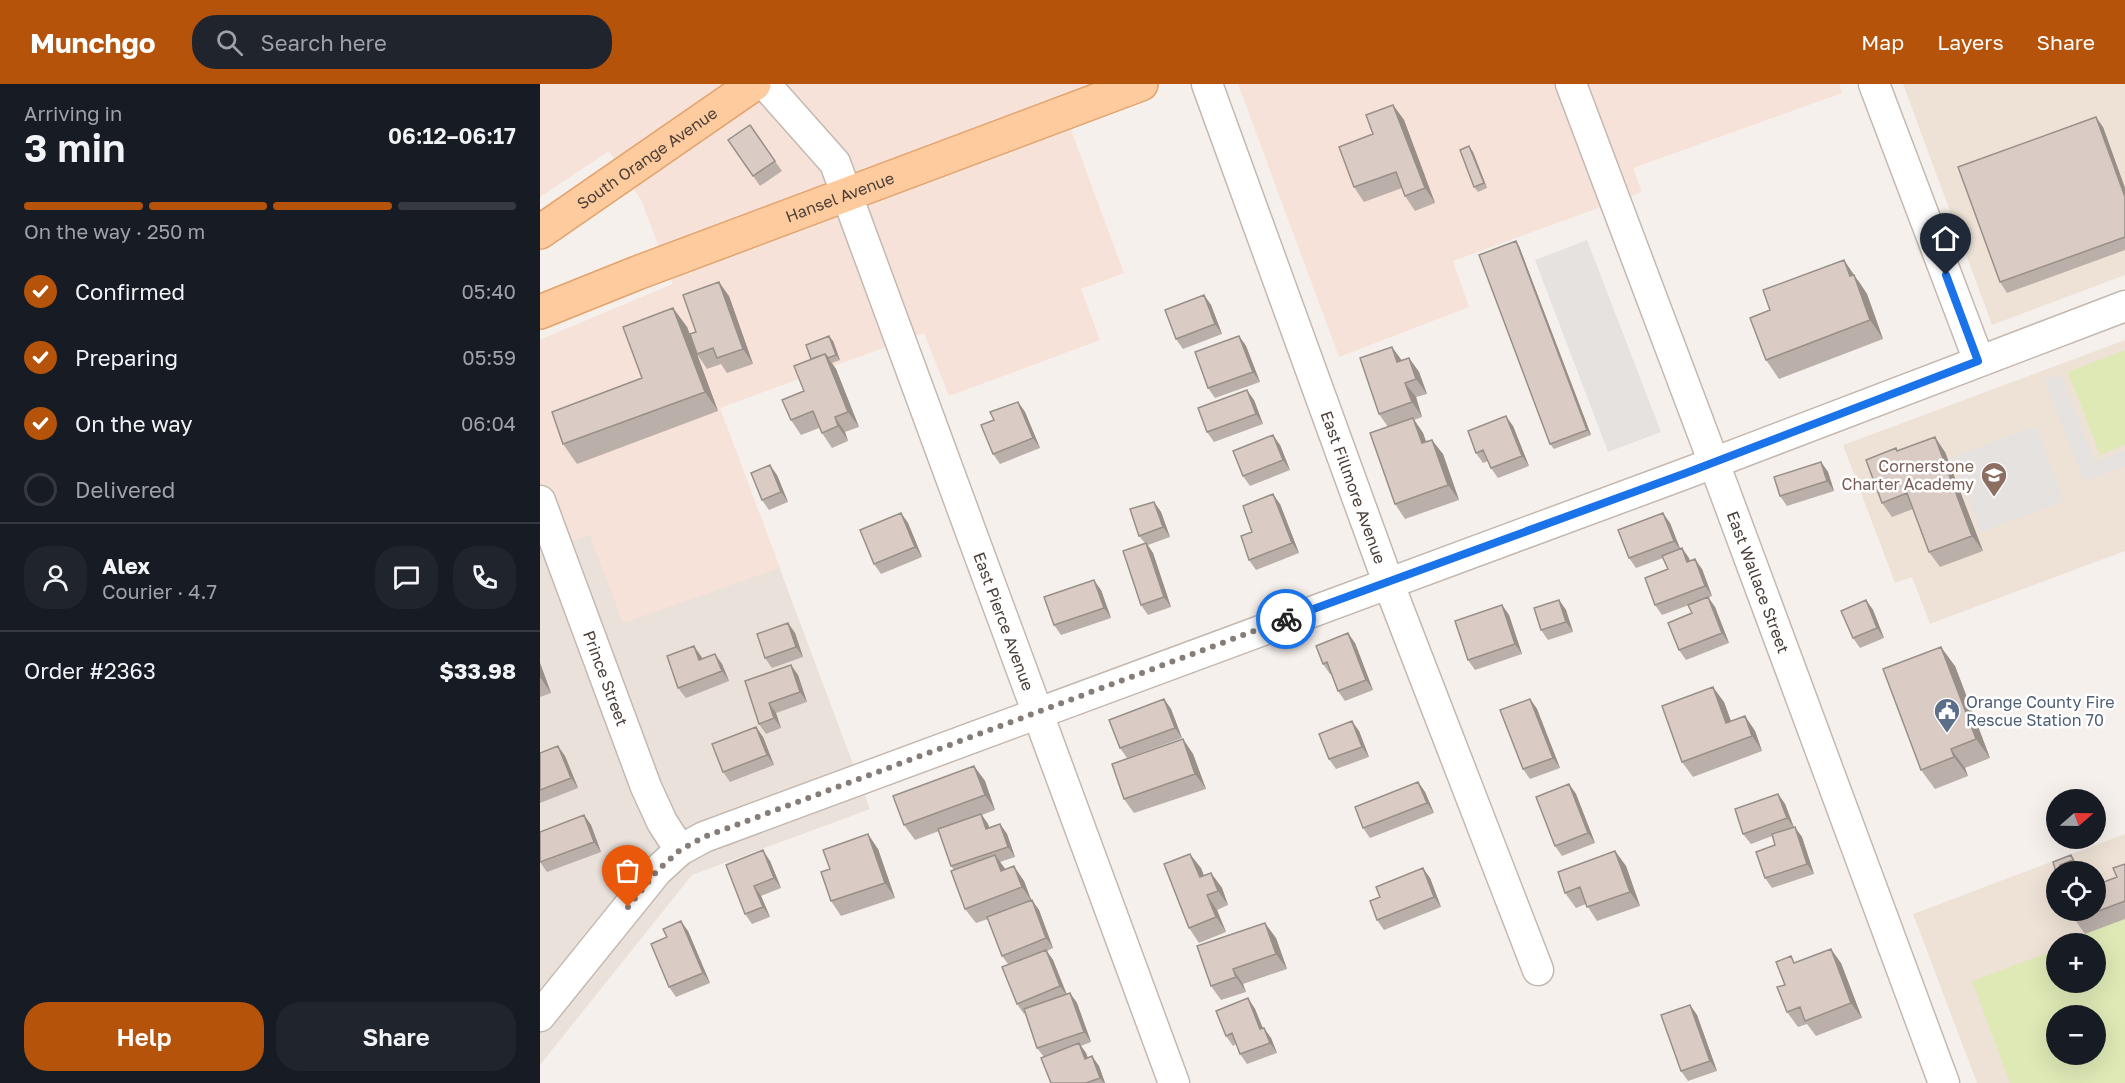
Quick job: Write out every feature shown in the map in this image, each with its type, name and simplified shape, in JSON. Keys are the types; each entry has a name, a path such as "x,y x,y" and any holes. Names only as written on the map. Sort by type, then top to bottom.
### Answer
{"main road":[{"name":"South Orange Avenue","path":"540,232 754,84"},
{"name":"Hansel Avenue","path":"540,312 1142,84"}],"street":[{"name":"East Pierce Avenue","path":"765,84 835,164 1174,1083"},
{"name":"East Fillmore Avenue","path":"1207,84 1388,582 1538,970"},
{"name":"East Wallace Street","path":"1571,84 1944,1083"},
{"path":"1874,84 1978,361"},
{"path":"540,1016 657,871 680,850 704,837 1714,462 2125,306"},
{"name":"Prince Street","path":"540,501 646,787 662,822 680,850"}],"shaded area":[{"path":"540,84 1144,84 1065,114 1124,273 1081,289 1100,340 949,396 924,333 720,408 780,568 623,623 590,535 540,553 540,340 673,284 641,200 609,151 540,197"},
{"path":"1238,84 1839,84 1842,93 1633,168 1642,192 1453,261 1469,307 1339,357"},
{"path":"1903,84 2125,84 2125,275 1992,325"},
{"path":"1587,240 1661,432 1608,452 1535,260"},
{"path":"673,284 870,809 692,875 540,1065 540,340"},
{"name":"Cornerstone Charter Academy","path":"2125,340 2125,551 1930,624 1912,577 1895,583 1843,445"},
{"path":"2061,374 2095,462 2125,451 2125,466 2084,482 2044,380"},
{"path":"2036,426 2064,501 1981,532 1953,457"},
{"path":"2125,834 2125,1083 1977,1083 1913,914 2046,864 2046,921 2106,921 2106,861 2053,861 2085,849 2106,849 2106,841"}],"green space":[{"path":"2125,350 2125,445 2100,455 2068,372"},
{"path":"2125,919 2125,1083 2010,1083 1972,981 2046,954 2046,993 2106,993 2106,933 2088,933"}],"building":[{"path":"1393,105 1425,188 1405,196 1396,172 1354,187 1339,147 1373,134 1366,115"},
{"path":"2096,117 2125,197 2125,237 2000,282 1958,167"},
{"path":"750,125 775,161 753,176 728,140"},
{"path":"1469,146 1484,183 1474,187 1460,150"},
{"path":"1516,241 1587,430 1550,444 1479,255"},
{"path":"1844,260 1850,276 1854,275 1870,320 1766,360 1750,318 1770,310 1763,290"},
{"path":"719,282 743,349 717,358 713,348 697,354 690,334 696,332 683,295"},
{"path":"1204,295 1215,324 1176,339 1165,310"},
{"path":"673,308 705,392 563,444 552,412 642,378 623,327"},
{"path":"829,336 836,355 828,358 825,354 811,359 806,345"},
{"path":"1239,336 1253,372 1208,388 1195,352"},
{"path":"1392,347 1397,362 1409,358 1416,379 1405,383 1412,402 1379,414 1360,358"},
{"path":"825,354 848,412 835,417 838,426 822,433 813,411 791,420 782,400 804,391 794,366"},
{"path":"1247,390 1256,414 1207,432 1198,408"},
{"path":"1018,402 1033,438 993,454 981,425 994,420 990,412"},
{"path":"1506,416 1522,456 1491,468 1483,450 1476,453 1468,431"},
{"path":"1413,418 1422,443 1432,440 1448,485 1395,504 1370,433"},
{"path":"1273,435 1283,460 1243,476 1233,451"},
{"path":"1935,437 1972,536 1929,552 1907,493 1882,503 1866,460 1896,448 1897,451"},
{"path":"1821,462 1827,481 1780,496 1774,477"},
{"path":"770,465 781,492 762,500 751,473"},
{"path":"1273,494 1292,543 1249,560 1241,536 1252,532 1243,506"},
{"path":"1154,502 1163,527 1139,536 1130,509"},
{"path":"901,513 915,547 874,564 860,530"},
{"path":"1663,513 1674,541 1629,558 1618,530"},
{"path":"1146,543 1164,597 1141,605 1123,551"},
{"path":"1682,548 1687,562 1695,559 1705,586 1655,605 1645,578 1668,569 1662,556"},
{"path":"1094,580 1104,608 1054,625 1044,597"},
{"path":"1708,597 1722,633 1679,650 1668,623 1692,613 1688,605"},
{"path":"1559,600 1566,622 1541,630 1534,608"},
{"path":"1866,600 1877,628 1853,638 1841,611"},
{"path":"1502,605 1515,644 1468,660 1455,621"},
{"path":"788,623 796,647 765,658 757,634"},
{"path":"1348,633 1366,680 1338,691 1327,662 1323,664 1316,646"},
{"path":"694,646 699,660 715,654 722,671 678,688 667,656"},
{"name":"Orange County Fire Rescue Station 70","path":"1941,647 1976,739 1951,749 1954,757 1921,770 1883,669"},
{"path":"791,665 800,692 769,703 774,718 759,724 745,681"},
{"path":"1713,687 1726,723 1745,716 1752,736 1682,762 1662,706"},
{"path":"1164,699 1175,728 1120,748 1109,720"},
{"path":"1530,699 1553,758 1523,769 1500,710"},
{"path":"1352,721 1362,747 1329,759 1319,734"},
{"path":"756,727 767,755 723,772 712,744"},
{"path":"1183,739 1195,774 1124,799 1112,764"},
{"path":"558,746 571,778 540,790 540,753"},
{"path":"974,766 985,795 904,825 893,796"},
{"path":"1418,782 1427,803 1363,828 1355,807"},
{"path":"1569,784 1588,833 1555,846 1536,797"},
{"path":"1778,794 1787,818 1743,834 1735,809"},
{"path":"981,814 986,829 1000,824 1008,847 951,866 938,829"},
{"path":"584,815 594,842 540,862 540,832"},
{"path":"1795,827 1807,864 1765,878 1756,852 1775,845 1772,834"},
{"path":"868,834 885,883 831,901 821,872 830,869 823,850"},
{"path":"763,850 774,878 754,886 763,907 745,914 726,865"},
{"path":"1615,851 1630,892 1587,907 1580,887 1565,893 1558,872"},
{"path":"1190,854 1200,877 1211,873 1218,891 1207,895 1216,917 1189,928 1164,864"},
{"path":"995,855 1001,871 1014,866 1022,887 965,909 951,871"},
{"path":"2071,855 2073,860 2070,861 2056,861"},
{"path":"2125,864 2125,901 2106,908 2106,881 2117,877 2113,868"},
{"path":"1423,868 1434,897 1377,920 1370,901 1380,897 1376,887"},
{"path":"1032,900 1046,938 1002,956 987,917"},
{"path":"681,921 703,973 669,987 651,944 667,937 663,929"},
{"path":"1265,923 1276,954 1233,969 1236,977 1211,986 1197,946"},
{"path":"1831,949 1851,1003 1805,1021 1800,1007 1787,1012 1777,987 1785,985 1776,962 1791,956 1794,963"},
{"path":"1046,950 1060,986 1017,1004 1002,967"},
{"path":"1070,993 1084,1032 1037,1048 1024,1009"},
{"path":"1248,998 1260,1029 1264,1028 1270,1043 1240,1054 1232,1033 1226,1036 1216,1011"},
{"path":"1690,1005 1710,1061 1681,1071 1661,1015"},
{"path":"1079,1043 1085,1059 1092,1056 1100,1078 1086,1083 1051,1083 1041,1058"}],"way so far":[{"path":"628,907 657,871 680,850 704,837 1286,619"}],"place":[{"name":"Cornerstone Charter Academy","path":"1994,498"},
{"name":"Orange County Fire Rescue Station 70","path":"1947,734"}],"route":[{"path":"1286,619 1686,473 1978,361 1946,275"}]}
